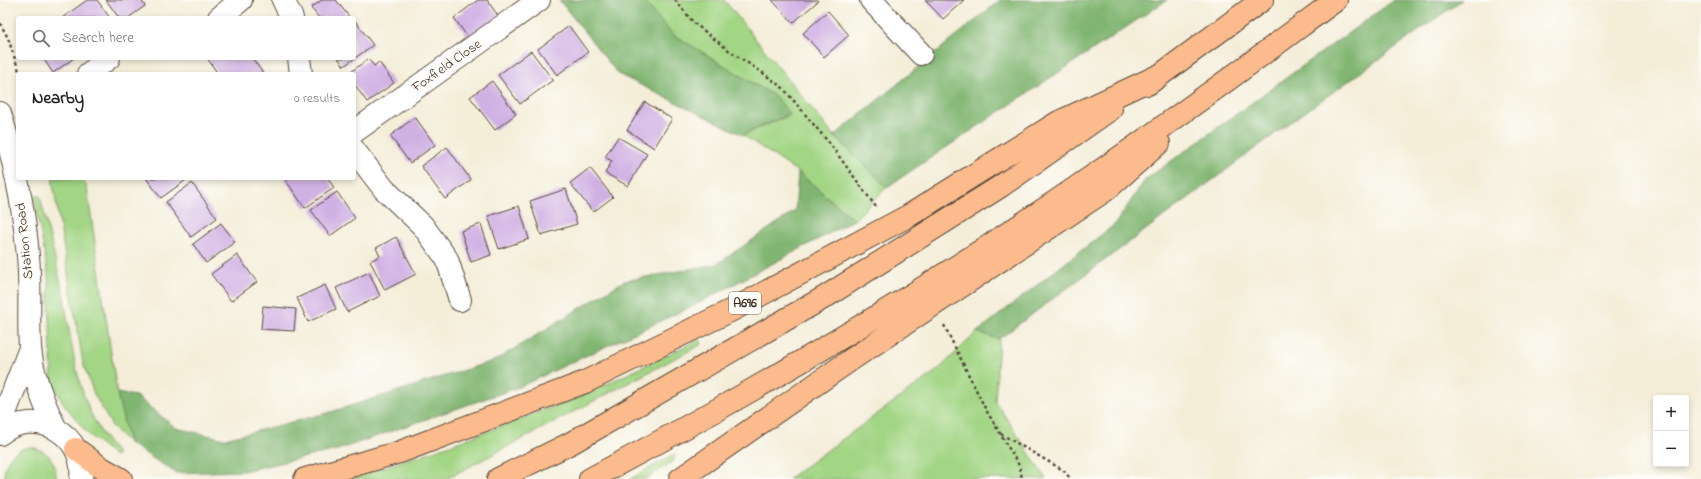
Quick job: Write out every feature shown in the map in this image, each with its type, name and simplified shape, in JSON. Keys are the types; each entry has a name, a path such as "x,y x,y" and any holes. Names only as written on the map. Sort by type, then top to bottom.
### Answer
{"highway":[{"name":"A696","path":"498,479 571,443 825,296 1000,186 1160,75 1262,0"},
{"path":"590,479 657,444 771,379 921,289 1093,176 1336,0"},
{"path":"680,479 859,354 1106,190 1249,64"},
{"name":"A696","path":"305,479 400,452 585,382 734,308 910,215 1057,123 1160,75"},
{"path":"76,449 100,467 121,479"}],"street":[{"path":"221,16 241,0"},
{"path":"283,0 291,16"},
{"name":"Foxfield Close","path":"356,131 539,0"},
{"path":"871,0 921,54"},
{"path":"91,72 106,60"},
{"path":"299,60 301,72"},
{"name":"Station Road","path":"0,113 16,176"},
{"path":"356,153 384,189 423,226 447,259 460,300"},
{"name":"Station Road","path":"17,180 24,222 30,281 30,347 40,390 55,427"},
{"name":"Station Road","path":"0,426 30,347"},
{"path":"0,434 8,428 24,422 39,422 55,427 67,436 76,449 82,464 81,479"}],"path":[{"path":"674,0 694,23 731,52 783,88 830,144 876,208"},
{"path":"0,23 8,38 19,72"},
{"path":"944,324 986,410 1020,467 1022,479"},
{"path":"1000,433 1063,470 1071,479"}],"green space":[{"path":"559,0 643,0 672,34 776,97 790,114 743,135 618,74"},
{"path":"643,0 724,0 834,136 887,187 854,220 798,172 743,135 790,115 776,97 672,34"},
{"path":"1000,0 1167,0 887,187 834,136"},
{"path":"1394,0 1462,0 1284,127 999,339 977,332 1115,224 1145,180"},
{"path":"798,172 854,220 697,304 519,387 337,450 244,471 176,473 129,443 117,393 136,396 176,428 225,439 331,412 496,360 624,281 717,264 795,211"},
{"path":"52,180 83,180 87,188 117,393 129,443 113,428 94,394 83,363"},
{"path":"34,196 40,196 62,288 73,354 84,397 104,436 118,454 115,456 87,433 63,403 52,382 48,274"},
{"path":"977,332 999,339 995,401 1046,479 788,479 939,369"},
{"path":"700,339 702,344 446,479 348,479 445,447 584,395"},
{"path":"29,447 41,450 50,457 55,467 56,479 5,479 5,467 10,458 18,451"},
{"path":"675,454 673,461 646,479 630,479"}],"building":[{"path":"87,0 97,0 109,16 65,16"},
{"path":"106,0 141,0 145,6 131,16 118,16"},
{"path":"322,0 336,0 348,16 317,16 311,8"},
{"path":"478,0 487,0 499,17 469,39 454,18"},
{"path":"772,0 817,0 818,1 793,23"},
{"path":"925,0 964,0 943,19"},
{"path":"828,11 849,35 824,57 803,33"},
{"path":"356,22 373,45 356,57"},
{"path":"569,26 588,52 557,75 538,49"},
{"path":"531,51 553,80 520,104 498,75"},
{"path":"368,59 374,66 379,62 394,83 367,102 356,87 356,72 351,72"},
{"path":"44,60 71,60 54,72 52,72"},
{"path":"208,60 253,60 262,72 217,72"},
{"path":"340,60 352,60 344,66"},
{"path":"492,81 516,114 495,130 470,97"},
{"path":"645,102 672,119 654,148 627,130"},
{"path":"415,117 435,145 410,163 390,136"},
{"path":"618,137 647,154 628,186 605,173 612,161 605,157"},
{"path":"447,147 471,180 445,199 421,166"},
{"path":"590,168 613,197 593,212 570,183"},
{"path":"148,180 186,180 161,198"},
{"path":"285,180 329,180 334,188 305,208"},
{"path":"192,183 217,218 191,237 166,202"},
{"path":"566,189 577,224 541,235 530,201"},
{"path":"337,192 355,218 330,236 311,210"},
{"path":"519,206 529,239 499,249 488,216"},
{"path":"221,223 235,242 206,263 193,244"},
{"path":"481,224 491,255 471,262 461,231"},
{"path":"396,237 416,274 385,290 370,261 380,256 376,248"},
{"path":"237,255 257,282 231,301 211,274"},
{"path":"369,272 380,296 347,312 336,288"},
{"path":"325,285 336,309 308,322 297,298"},
{"path":"263,306 296,309 294,331 261,329"}]}
